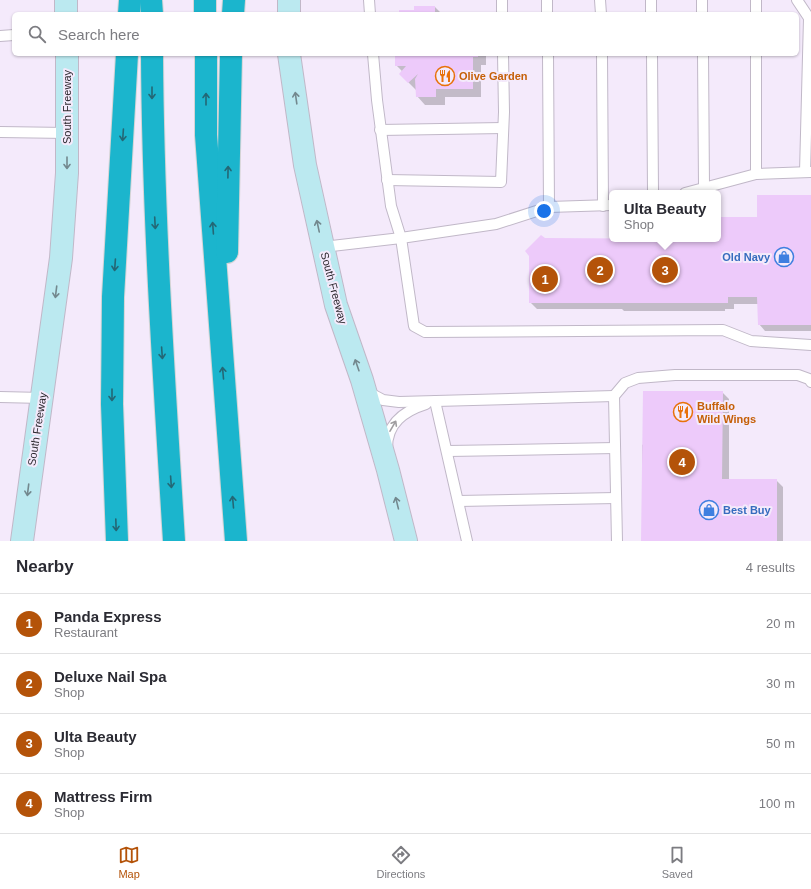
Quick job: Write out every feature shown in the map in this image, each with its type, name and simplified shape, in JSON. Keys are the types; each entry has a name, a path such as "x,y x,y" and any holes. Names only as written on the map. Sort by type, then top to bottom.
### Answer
{"highway":[{"path":"129,12 130,0"},
{"path":"151,0 152,12"},
{"path":"205,0 205,12"},
{"path":"233,12 234,0"},
{"path":"116,541 112,404 113,298 127,56"},
{"path":"152,56 155,210 174,541"},
{"path":"206,56 206,135 236,541"},
{"path":"221,351 228,240 230,56"}],"main road":[{"path":"66,0 66,12"},
{"path":"289,0 289,12"},
{"name":"South Freeway","path":"22,541 61,258 67,173 67,56"},
{"name":"South Freeway","path":"289,56 305,165 336,305 365,390 387,464 406,541"}],"lane":[{"path":"369,0 370,12"},
{"path":"502,0 502,12"},
{"path":"547,0 547,12"},
{"path":"600,0 601,12"},
{"path":"651,0 651,12"},
{"path":"702,0 702,12"},
{"path":"756,0 756,12"},
{"path":"696,190 756,174 808,172 809,16 797,0"},
{"path":"0,36 12,35"},
{"path":"373,56 380,130 387,180 391,206 401,238 414,326 425,332 723,330 751,341 811,345"},
{"path":"387,180 501,182 503,56"},
{"path":"548,56 549,207"},
{"path":"323,247 401,238 496,224 549,207 608,205 602,56"},
{"path":"652,56 653,190"},
{"path":"703,56 704,188"},
{"path":"756,56 756,174"},
{"path":"380,130 503,128"},
{"path":"0,132 67,133"},
{"path":"617,541 614,396 625,383 638,378 675,376 798,375 808,379 811,382"},
{"path":"365,390 383,400 436,401 614,396"},
{"path":"0,397 42,398"},
{"path":"436,401 467,541"},
{"path":"387,464 387,445 390,432 395,422 409,410 436,401"},
{"path":"448,451 615,448"},
{"path":"459,501 616,498"}],"building":[{"path":"414,6 435,6 435,12 399,12 399,10 414,10"},
{"name":"Olive Garden","path":"395,56 478,56 473,57 473,89 436,89 436,97 416,97 415,79 418,74 408,83 399,74 406,66 395,66"},
{"path":"757,195 811,195 811,325 758,325 757,297 728,297 728,303 529,303 529,256 525,251 541,235 545,238 609,238 609,242 721,242 721,217 757,217"},
{"path":"643,391 723,391 722,479 777,479 777,541 641,541"}],"place":[{"name":"Olive Garden","path":"445,76"},
{"name":"Old Navy","path":"784,257"},
{"name":"Deluxe Nail Spa","path":"600,270"},
{"name":"Ulta Beauty","path":"665,270"},
{"name":"Panda Express","path":"545,279"},
{"name":"Buffalo Wild Wings","path":"683,412"},
{"name":"Mattress Firm","path":"682,462"},
{"name":"Best Buy","path":"709,510"}]}
